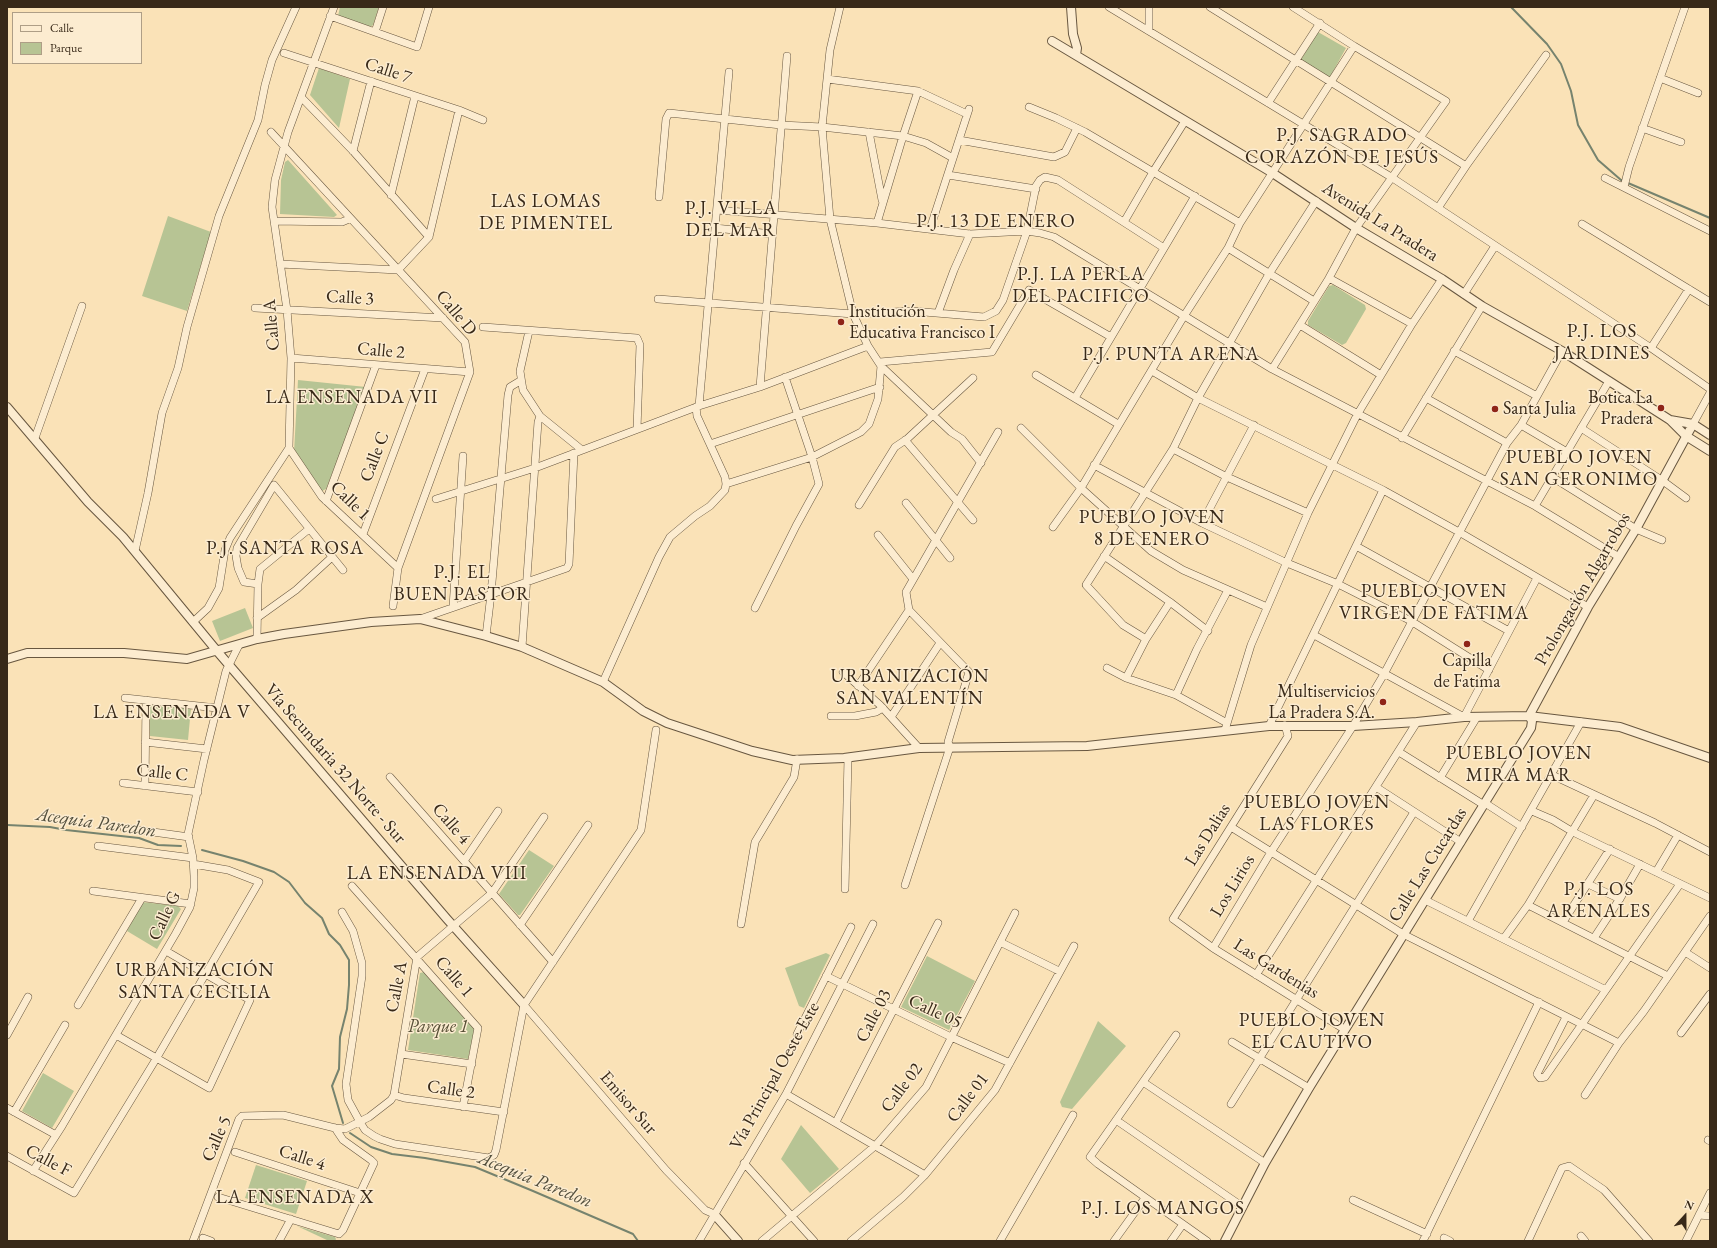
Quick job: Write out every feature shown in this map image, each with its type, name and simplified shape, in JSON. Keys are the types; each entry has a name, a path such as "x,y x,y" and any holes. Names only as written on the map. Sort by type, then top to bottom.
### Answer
{"street":[{"path":"135,551 148,493 162,413 178,368 187,327 219,216 258,120 272,60 296,7"},
{"name":"Calle A","path":"289,448 290,358 287,310 272,207 275,180 283,146 334,7"},
{"path":"375,32 383,7"},
{"path":"330,16 417,47 429,7"},
{"path":"840,7 830,50 822,127 830,219 853,314 868,346 880,364 951,432 962,439 981,463"},
{"path":"1072,7 1073,34 1077,46 1076,55"},
{"path":"1109,7 1391,177 1651,348 1710,389"},
{"path":"1149,7 1149,31"},
{"path":"1210,7 1466,166"},
{"path":"1272,369 1329,278 1356,228 1446,101 1354,46 1293,7"},
{"path":"1625,184 1629,166 1685,7"},
{"path":"1268,103 1320,23"},
{"name":"Avenida La Pradera","path":"1052,41 1271,172 1356,228 1442,279 1482,306 1562,351 1670,420 1686,436 1710,451"},
{"path":"1053,527 1081,488 1184,316 1228,248 1240,223 1271,172 1354,46"},
{"name":"Calle 7","path":"284,53 459,110 483,120"},
{"path":"1438,208 1546,54"},
{"path":"760,387 786,56"},
{"path":"603,682 659,557 670,537 695,516 710,506 725,490 725,477 697,416 729,72"},
{"path":"1660,78 1698,93"},
{"path":"827,79 918,91 968,111 930,229"},
{"path":"353,151 371,82"},
{"path":"877,223 918,91"},
{"path":"391,195 415,96"},
{"path":"301,97 353,151 429,237"},
{"path":"1029,106 1077,128 1240,223"},
{"path":"280,264 398,270 429,237 459,110"},
{"path":"659,197 667,114 669,113 903,136 926,143 953,158"},
{"path":"1124,222 1185,121"},
{"path":"959,140 1054,157 1065,152 1077,128"},
{"path":"1642,128 1681,142"},
{"name":"Calle D","path":"271,132 349,219 465,342 470,372 398,568 393,606"},
{"path":"869,132 883,202"},
{"path":"948,175 1036,189"},
{"path":"658,299 853,314 912,311 984,316 996,311 1003,300 1027,231 1038,182 1042,178 1058,180 1164,248"},
{"path":"1605,178 1625,184 1710,231"},
{"path":"1075,398 1195,196"},
{"path":"1146,640 1123,625 1086,585 1173,449 1198,398 1270,274 1316,201"},
{"path":"716,210 877,223 970,234 1027,231 1054,237 1272,369 1357,415 1535,506 1619,557"},
{"path":"274,220 342,222 349,219"},
{"path":"1582,224 1710,302"},
{"path":"715,228 772,234"},
{"path":"938,313 954,270 970,234"},
{"path":"1464,294 1495,246"},
{"path":"1228,248 1314,301"},
{"path":"1329,278 1412,324"},
{"path":"1226,727 1251,645 1308,512 1357,415 1412,324 1442,279"},
{"path":"1651,348 1689,289"},
{"path":"880,364 992,352 1030,290 1111,337"},
{"path":"35,438 82,306"},
{"path":"1402,438 1482,306"},
{"name":"Calle 3","path":"255,308 443,318"},
{"path":"1300,325 1381,375"},
{"path":"483,327 637,338 640,345 637,429"},
{"path":"529,331 520,371 520,380 527,396 540,416 582,450"},
{"path":"436,499 536,468 698,406 760,387 868,346"},
{"path":"1454,351 1537,396"},
{"name":"Los Lirios","path":"1213,948 1271,852 1332,760 1384,674 1486,480 1507,443 1521,425 1562,351"},
{"name":"Calle 2","path":"290,358 470,372"},
{"path":"726,484 812,457 861,432 869,424 874,411 880,387 880,364"},
{"path":"326,501 376,365"},
{"name":"Calle C","path":"363,534 425,369"},
{"path":"1152,371 1198,398 1383,490 1588,607"},
{"path":"1036,375 1118,424"},
{"path":"755,608 799,520 819,486 812,457 785,377"},
{"path":"859,505 895,447 905,440 973,378"},
{"path":"486,636 509,389 514,383 520,380"},
{"path":"1535,506 1609,381"},
{"path":"710,444 798,416 880,387"},
{"name":"Prolongación Algarrobos","path":"1529,716 1588,607 1636,529 1710,393"},
{"path":"1426,398 1507,443"},
{"name":"Vía Secundaria 32 Norte - Sur","path":"7,407 88,502 123,537 217,651 524,1005"},
{"path":"522,647 536,468 538,422 540,416"},
{"name":"Avenida La Pradera","path":"1670,420 1693,424 1710,435"},
{"path":"1202,523 1254,425"},
{"path":"1521,425 1567,452"},
{"path":"1021,428 1081,488 1151,551 1183,570 1267,607"},
{"path":"1581,428 1663,480 1686,498"},
{"path":"905,885 950,747 948,742 969,672 909,610 906,592 998,432"},
{"path":"905,440 973,520"},
{"path":"193,622 208,608 219,588 225,550 230,538 289,448"},
{"name":"Calle 1","path":"289,448 322,497 398,568"},
{"path":"1173,449 1227,477 1308,512"},
{"path":"7,659 27,653 79,652 124,653 187,659 257,639 284,634 371,622 420,619 563,570 569,564 574,453"},
{"path":"453,607 463,456"},
{"path":"1094,465 1202,523 1287,563 1338,584 1411,621 1489,670"},
{"path":"1552,477 1636,529 1662,540"},
{"path":"258,584 244,582 238,568 236,556 237,548 274,485 343,570"},
{"path":"1269,726 1383,490"},
{"path":"906,504 950,558"},
{"path":"257,639 258,584 260,569 309,529"},
{"path":"878,535 913,579"},
{"path":"1356,546 1509,630"},
{"path":"1104,556 1170,602 1208,631"},
{"path":"257,618 296,590 332,557"},
{"path":"1464,717 1537,578"},
{"path":"1176,695 1197,649 1208,631 1228,590"},
{"path":"1126,678 1146,640 1170,602"},
{"path":"858,686 909,610"},
{"path":"420,619 522,647 603,682 643,711 667,723 752,751 797,759 848,758 919,748 1087,746 1226,727 1285,725 1353,726 1464,717 1529,716 1620,728 1710,758"},
{"path":"1314,635 1464,717"},
{"path":"891,717 940,643"},
{"name":"Calle G","path":"33,1171 166,951 191,904 194,888 193,861 189,836 206,749 229,665 239,645"},
{"path":"1107,668 1126,678 1176,695 1226,727"},
{"path":"843,672 882,708 919,748"},
{"path":"125,698 217,708"},
{"path":"145,786 146,700"},
{"path":"831,716 855,716 876,712 882,708"},
{"name":"Calle Las Cucardas","path":"1225,1241 1265,1163 1344,1029 1531,728 1532,721 1529,716"},
{"path":"1440,778 1477,717"},
{"path":"1256,975 1417,722"},
{"path":"1468,921 1532,811 1581,722"},
{"name":"Las Dalias","path":"1173,919 1288,736 1285,725"},
{"path":"342,912 353,931 362,963 362,976 346,1084 348,1100 364,1130 380,1139 395,1144 489,1158 494,1155 496,1150 524,1005 641,830 656,730"},
{"path":"146,742 206,749"},
{"path":"1399,752 1522,827"},
{"path":"845,889 848,758"},
{"path":"740,924 755,842 794,776 797,759"},
{"path":"1552,775 1656,823 1710,852"},
{"name":"Calle 4","path":"390,777 553,962"},
{"name":"Calle C","path":"123,783 198,792"},
{"path":"1376,787 1461,842"},
{"path":"1504,938 1528,905 1594,795"},
{"path":"464,861 498,811"},
{"path":"1532,811 1710,898"},
{"path":"1231,1104 1414,812"},
{"name":"Calle A","path":"394,1095 416,957 492,893 544,817"},
{"path":"520,925 588,825"},
{"path":"1231,827 1402,934 1566,1017 1582,1023 1619,1043"},
{"path":"124,828 189,836"},
{"path":"1656,872 1678,835"},
{"path":"98,846 193,861 228,870 259,882 156,1059"},
{"path":"1563,922 1610,849"},
{"path":"1594,938 1620,899 1640,864"},
{"path":"1588,884 1620,899"},
{"path":"1566,1017 1537,1074 1540,1078 1545,1077 1680,884"},
{"name":"Calle 1","path":"352,886 478,1028 463,1107"},
{"path":"93,891 191,904"},
{"path":"78,1005 142,898"},
{"path":"1425,900 1606,990"},
{"path":"1528,905 1668,976"},
{"name":"Calle 02","path":"762,1241 875,1146 926,1087 1015,913"},
{"path":"1585,1095 1619,1043 1710,916"},
{"name":"Las Gardenias","path":"1173,919 1213,948 1344,1029"},
{"name":"Vía Principal Oeste-Este","path":"699,1241 786,1094 873,924"},
{"name":"Calle 03","path":"836,1122 938,924"},
{"name":"Vía Principal Oeste-Este","path":"797,1034 851,927"},
{"path":"1000,942 1060,971"},
{"name":"Calle 01","path":"851,1241 903,1197 925,1176 995,1090 1074,946"},
{"path":"116,1035 209,1088 250,1000 166,951"},
{"path":"1685,952 1710,968"},
{"name":"Calle 05","path":"826,976 951,1037 1010,1063"},
{"path":"1681,1033 1710,994"},
{"path":"7,1035 28,997"},
{"path":"1352,1200 1425,1238 1539,1002"},
{"name":"Emisor Sur","path":"524,1005 666,1170 705,1210 714,1214"},
{"path":"14,1112 65,1025"},
{"path":"1176,1035 1090,1157 1206,1241"},
{"path":"1232,1042 1309,1088"},
{"path":"401,1054 472,1064"},
{"name":"Calle F","path":"7,1156 74,1193 156,1059"},
{"path":"1143,1082 1265,1163"},
{"path":"786,1094 836,1122 925,1176"},
{"path":"360,1122 391,1100 394,1095"},
{"name":"Calle 2","path":"394,1095 404,1098 504,1112"},
{"path":"7,1108 56,1135"},
{"name":"Calle 5","path":"193,1241 239,1119 242,1116 283,1115 334,1128 345,1129 360,1122"},
{"path":"1000,1241 1073,1115"},
{"path":"1116,1120 1243,1207"},
{"path":"218,1197 339,1234 343,1230 374,1163 343,1140 334,1128"},
{"name":"Calle 4","path":"235,1152 360,1193"},
{"path":"744,1163 814,1241"},
{"path":"1528,1241 1562,1168 1569,1166 1604,1190 1649,1241"},
{"path":"1686,1241 1710,1193"},
{"path":"1114,1241 1145,1198"},
{"path":"714,1214 738,1241"},
{"path":"1699,1215 1710,1216"},
{"path":"279,1241 291,1219"},
{"path":"1171,1241 1183,1224"},
{"path":"203,1238 212,1241"}],"green space":[{"path":"340,7 379,7 373,25 370,27 338,16"},
{"path":"1318,32 1346,48 1329,79 1300,61"},
{"path":"319,68 350,79 339,128 310,95"},
{"path":"288,160 337,215 334,217 280,214 281,180 285,162"},
{"path":"168,216 211,232 187,311 142,296"},
{"path":"1333,285 1365,305 1366,309 1346,343 1342,345 1308,325 1308,321 1329,286"},
{"path":"298,380 366,387 326,489 322,491 294,452"},
{"path":"245,608 253,628 220,641 212,621"},
{"path":"152,704 191,708 188,740 150,736 149,707"},
{"path":"529,850 554,866 520,915 518,915 499,894"},
{"path":"142,902 178,906 181,909 157,949 127,931"},
{"path":"826,953 830,955 804,1008 799,1006 785,968"},
{"path":"927,956 975,981 949,1030 901,1007"},
{"name":"Parque 1","path":"424,972 475,1028 468,1059 408,1050 420,973"},
{"path":"1098,1021 1126,1046 1072,1109 1062,1107 1060,1102"},
{"path":"43,1073 74,1091 52,1128 22,1111"},
{"path":"801,1125 839,1169 810,1193 781,1159"},
{"path":"256,1165 307,1181 296,1214 245,1198"},
{"path":"297,1226 335,1237 336,1239 335,1241 329,1241"}],"waterway":[{"path":"1511,7 1547,44 1561,64 1571,91 1578,125 1598,160 1621,180 1710,218"},
{"name":"Acequia Paredon","path":"7,825 50,827 139,838 158,845 181,846"},
{"name":"Acequia Paredon","path":"202,850 243,861 274,872 289,882 305,903 322,918 329,934 340,945 349,960 347,1009 340,1037 339,1069 332,1086 343,1123"},
{"name":"Acequia Paredon","path":"350,1133 371,1147 392,1154 475,1167 633,1234 638,1241"}],"place":[{"name":"Institución Educativa Francisco I","path":"841,322"},
{"name":"Botica La Pradera","path":"1661,408"},
{"name":"Santa Julia","path":"1495,409"},
{"name":"Capilla de Fatima","path":"1467,644"},
{"name":"Multiservicios La Pradera S.A.","path":"1383,702"}],"district":[{"name":"P.J. SAGRADO CORAZÓN DE JESÚS","path":"1342,147"},
{"name":"LAS LOMAS DE PIMENTEL","path":"546,213"},
{"name":"P.J. VILLA DEL MAR","path":"731,220"},
{"name":"P.J. 13 DE ENERO","path":"996,222"},
{"name":"P.J. LA PERLA DEL PACIFICO","path":"1081,286"},
{"name":"P.J. LOS JARDINES","path":"1602,343"},
{"name":"P.J. PUNTA ARENA","path":"1171,355"},
{"name":"LA ENSENADA VII","path":"352,398"},
{"name":"PUEBLO JOVEN SAN GERONIMO","path":"1579,469"},
{"name":"PUEBLO JOVEN 8 DE ENERO","path":"1152,529"},
{"name":"P.J. SANTA ROSA","path":"285,549"},
{"name":"P.J. EL BUEN PASTOR","path":"462,584"},
{"name":"PUEBLO JOVEN VIRGEN DE FATIMA","path":"1434,603"},
{"name":"URBANIZACIÓN SAN VALENTÍN","path":"910,688"},
{"name":"LA ENSENADA V","path":"172,713"},
{"name":"PUEBLO JOVEN MIRA MAR","path":"1519,765"},
{"name":"PUEBLO JOVEN LAS FLORES","path":"1317,814"},
{"name":"LA ENSENADA VIII","path":"437,874"},
{"name":"P.J. LOS ARENALES","path":"1599,901"},
{"name":"URBANIZACIÓN SANTA CECILIA","path":"195,982"},
{"name":"PUEBLO JOVEN EL CAUTIVO","path":"1312,1032"},
{"name":"LA ENSENADA X","path":"295,1198"},
{"name":"P.J. LOS MANGOS","path":"1163,1209"}]}
